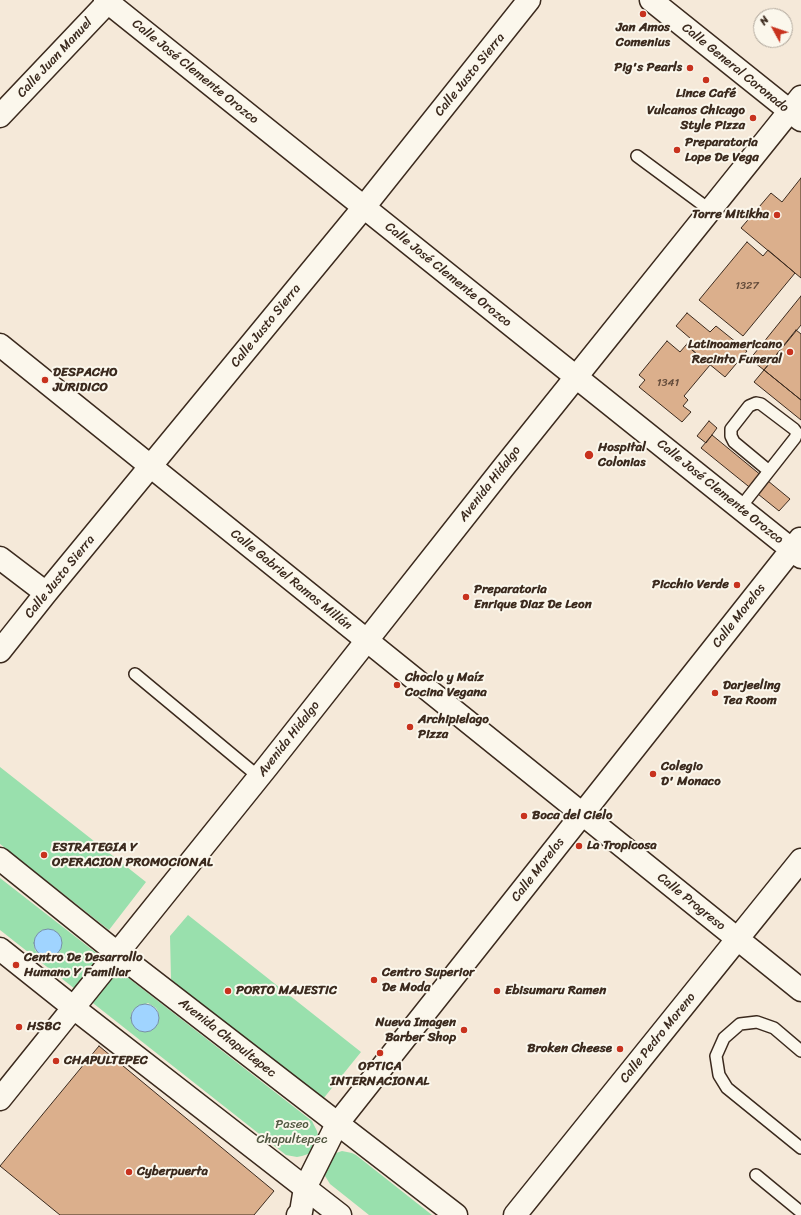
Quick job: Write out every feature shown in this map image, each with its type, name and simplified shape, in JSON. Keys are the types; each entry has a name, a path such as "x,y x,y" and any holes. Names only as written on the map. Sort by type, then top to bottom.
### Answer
{"street":[{"name":"Calle Justo Sierra","path":"0,651 364,207 529,0"},
{"name":"Calle General Coronado","path":"651,0 797,109"},
{"name":"Calle José Clemente Orozco","path":"108,1 740,508 798,548"},
{"name":"Calle Juan Manuel","path":"0,116 108,1"},
{"name":"Avenida Hidalgo","path":"0,1099 259,777 576,376 710,210 797,109"},
{"name":"Calle Gabriel Ramos Millán","path":"0,345 582,814"},
{"name":"Calle Morelos","path":"298,1215 301,1212 305,1188 337,1124 582,814 798,548"},
{"path":"0,558 46,593"},
{"name":"Calle Progreso","path":"582,814 801,990"},
{"name":"Avenida Chapultepec","path":"0,859 117,953 456,1215"},
{"name":"Calle Pedro Moreno","path":"515,1215 801,860"},
{"path":"0,949 73,1008 340,1215"}],"lane":[{"path":"637,156 710,210"},
{"path":"740,508 795,438 797,433 767,408 756,403 749,406 731,429 731,436 734,442 769,471"},
{"path":"135,674 259,777"},
{"path":"801,1051 774,1028 757,1022 740,1024 724,1038 716,1056 719,1075 727,1088 801,1148"},
{"path":"756,1175 801,1212"}],"green space":[{"path":"0,767 146,882 109,930 0,844"},
{"name":"Paseo Chapultepec","path":"0,878 312,1121 318,1136 317,1143 313,1149 308,1154 302,1156 297,1157 286,1155 0,930","holes":["34,941 60,951 52,957 42,956 35,950","148,1003 156,1008 159,1017 131,1020 132,1011"]},
{"path":"188,915 361,1052 323,1099 185,992 171,979 170,936"},
{"name":"Paseo Chapultepec","path":"342,1151 356,1155 432,1215 369,1215 330,1184 325,1176 325,1169 330,1157"}],"water":[{"path":"48,929 58,933 62,943 58,953 48,957 38,953 34,943 38,933"},
{"path":"145,1004 155,1008 159,1018 155,1028 145,1032 135,1028 131,1018 135,1008"}],"building":[{"name":"Torre Mitikha","path":"801,178 801,278 741,228 771,193 782,202"},
{"path":"747,242 763,256 768,250 795,273 743,336 699,300"},
{"path":"801,296 801,325 764,370 750,359"},
{"path":"687,313 710,332 716,326 747,351 725,377 686,345 691,339 676,326"},
{"name":"Latinoamericano Recinto Funeral","path":"796,330 801,334 801,400 764,370"},
{"path":"667,341 680,352 686,345 710,365 684,396 688,400 683,406 691,412 682,422 639,387 645,380 639,375"},
{"path":"764,370 801,400 801,420 754,382"},
{"path":"709,421 717,428 706,443 697,436"},
{"path":"712,435 790,499 779,511 701,448"},
{"path":"99,1046 274,1191 254,1215 60,1215 0,1166"}],"place":[{"name":"Jan Amos Comenius","path":"643,14"},
{"name":"Pig's Pearls","path":"690,68"},
{"name":"Lince Café","path":"706,80"},
{"name":"Vulcanos Chicago Style Pizza","path":"753,118"},
{"name":"Preparatoria Lope De Vega","path":"677,150"},
{"name":"Torre Mitikha","path":"777,215"},
{"name":"Latinoamericano Recinto Funeral","path":"790,352"},
{"name":"DESPACHO JURIDICO","path":"45,380"},
{"name":"Hospital Colonias","path":"589,455"},
{"name":"Picchio Verde","path":"737,585"},
{"name":"Preparatoria Enrique Diaz De Leon","path":"466,597"},
{"name":"Choclo y Maíz Cocina Vegana","path":"397,685"},
{"name":"Darjeeling Tea Room","path":"715,693"},
{"name":"Archipielago Pizza","path":"410,727"},
{"name":"Colegio D' Monaco","path":"653,774"},
{"name":"Boca del Cielo","path":"524,816"},
{"name":"La Tropicosa","path":"579,846"},
{"name":"ESTRATEGIA Y OPERACION PROMOCIONAL","path":"44,855"},
{"name":"Centro De Desarrollo Humano Y Familiar","path":"16,965"},
{"name":"Centro Superior De Moda","path":"374,980"},
{"name":"PORTO MAJESTIC","path":"228,991"},
{"name":"Ebisumaru Ramen","path":"497,991"},
{"name":"HSBC","path":"19,1027"},
{"name":"Nueva Imagen Barber Shop","path":"464,1030"},
{"name":"Broken Cheese","path":"620,1049"},
{"name":"OPTICA INTERNACIONAL","path":"380,1053"},
{"name":"CHAPULTEPEC","path":"56,1061"},
{"name":"Cyberpuerta","path":"129,1172"}]}
